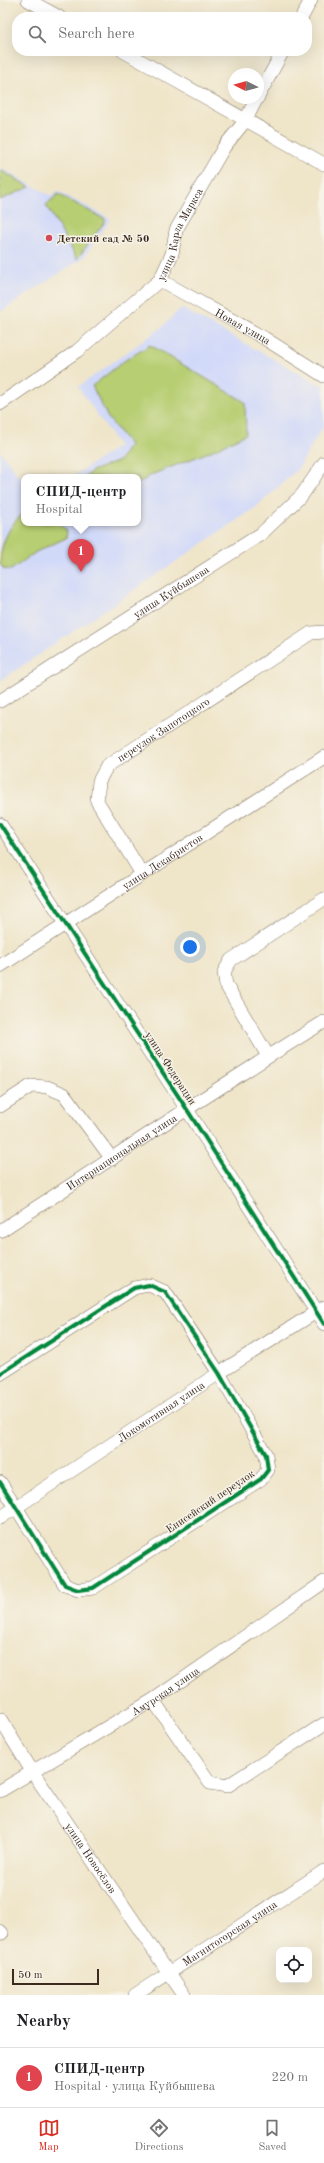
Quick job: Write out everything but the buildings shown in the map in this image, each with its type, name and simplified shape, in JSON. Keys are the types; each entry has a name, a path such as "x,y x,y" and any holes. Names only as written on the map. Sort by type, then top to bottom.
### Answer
{"street":[{"path":"305,12 311,0"},
{"path":"33,1 51,12"},
{"path":"132,56 324,164"},
{"name":"улица Карла Маркса","path":"264,86 280,56"},
{"name":"улица Карла Маркса","path":"0,404 77,351 160,280 172,254 176,230 224,147 245,121 254,104"},
{"name":"Новая улица","path":"160,280 264,338 324,376"},
{"name":"улица Куйбышева","path":"0,701 261,534 302,495 324,463"},
{"name":"переулок Запотоцкого","path":"142,874 98,801 99,781 107,766 311,634 324,632"},
{"name":"улица Декабристов","path":"0,966 324,757"},
{"name":"улица Федерации","path":"0,824 320,1309 324,1324"},
{"path":"268,1056 226,985 224,972 231,960 324,899"},
{"name":"Интернациональная улица","path":"0,1231 112,1160 186,1108 324,1022"},
{"path":"0,1106 31,1086 47,1087 64,1094 112,1160"},
{"name":"Енисейский переулок","path":"0,1374 134,1288 149,1285 164,1292 219,1373 266,1455 268,1470 261,1479 93,1588 78,1590 65,1585 0,1482"},
{"name":"Локомотивная улица","path":"0,1518 219,1373 320,1309"},
{"name":"Амурская улица","path":"0,1791 153,1700 324,1582"},
{"path":"153,1700 210,1783 227,1786 324,1724"},
{"name":"улица Новосёлов","path":"0,1719 32,1771 184,1995"},
{"name":"Магнитогорская улица","path":"135,1995 324,1871"},
{"path":"0,1931 2,1933 0,1934"}],"shaded area":[{"name":"Детский сад № 50","path":"0,167 51,196 57,191 111,219 83,258 0,312"},
{"path":"181,308 324,387 324,425 298,469 255,508 0,681 0,451 21,479 21,526 141,526 141,474 77,474 119,446 78,387 161,328"}],"green space":[{"path":"0,170 30,187 0,200"},
{"path":"58,194 106,220 77,259 46,205"},
{"path":"150,345 245,402 246,434 209,452 151,475 141,482 141,474 88,474 92,471 119,461 130,445 108,418 92,386 124,361"},
{"path":"21,516 21,526 62,526 67,531 66,538 36,552 11,570 4,569 0,564 0,557 6,536"}],"cycle path":[{"path":"0,824 186,1108 324,1324"},
{"path":"0,1374 134,1288 149,1285 165,1292 219,1373 266,1455 268,1470 261,1479 93,1588 78,1590 65,1585 0,1482"}],"place":[{"name":"Детский сад № 50","path":"49,238"},
{"name":"СПИД-центр","path":"81,572"}]}
